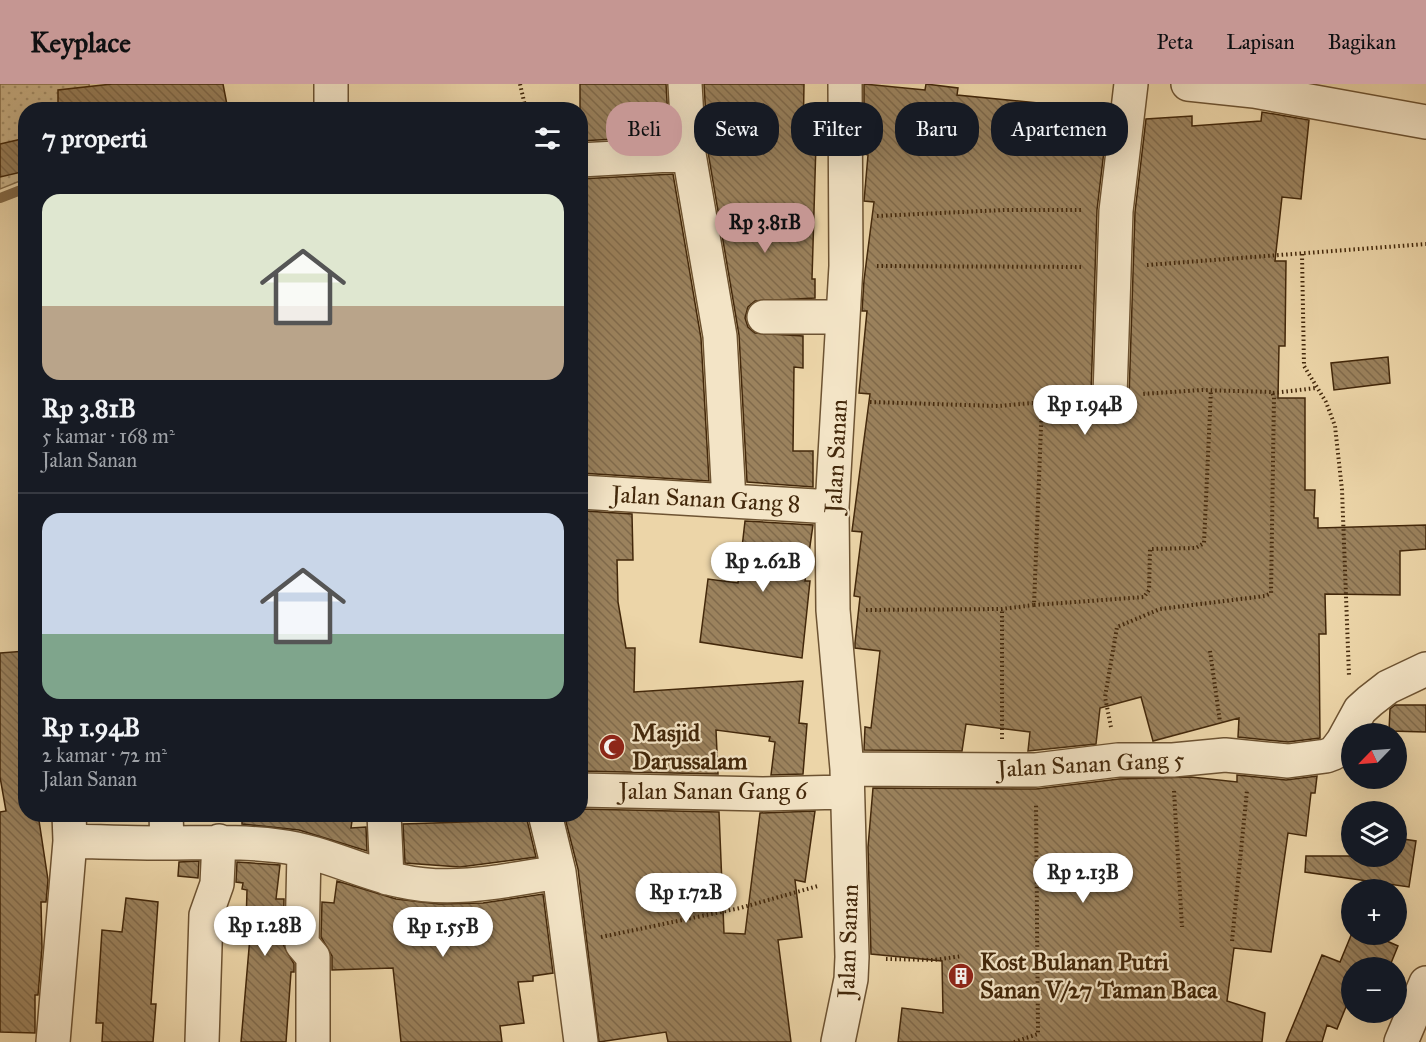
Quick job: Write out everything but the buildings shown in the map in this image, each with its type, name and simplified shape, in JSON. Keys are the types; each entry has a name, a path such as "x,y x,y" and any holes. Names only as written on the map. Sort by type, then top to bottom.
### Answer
{"street":[{"path":"331,84 331,102"},
{"path":"685,84 689,154 720,336 729,501"},
{"name":"Jalan Sanan","path":"838,1042 851,979 852,957 846,780 833,610 832,507 846,266 845,84"},
{"path":"1110,396 1116,211 1131,84"},
{"path":"1188,84 1255,88 1426,122"},
{"path":"588,160 689,154"},
{"path":"764,317 843,317"},
{"name":"Jalan Sanan Gang 8","path":"588,492 832,507"},
{"path":"1352,723 1360,710 1379,694 1426,669"},
{"name":"Jalan Sanan Gang 5","path":"846,780 1002,769 1036,770 1118,760 1173,760 1238,756 1288,761 1341,740"},
{"name":"Jalan Sanan Gang 6","path":"588,790 763,794 846,780"},
{"path":"384,822 387,878"},
{"path":"547,822 559,872 581,1042"},
{"path":"53,1042 70,828 167,829 219,841 282,846 356,865 387,878 442,885 479,885 559,872"},
{"path":"202,1042 206,915 217,884 219,841"},
{"path":"304,852 302,944 304,950 312,955 313,962 313,1042"},
{"path":"1401,1042 1426,983"}],"path":[{"path":"520,84 524,102"},
{"path":"847,217 1004,210 1116,211"},
{"path":"846,266 1113,267 1426,244"},
{"path":"1302,254 1304,366 1335,426 1341,479 1342,723"},
{"path":"839,401 998,406 1211,390 1269,390 1273,393 1317,388"},
{"path":"833,610 1002,609 1144,597 1149,590 1150,549 1196,548 1204,543 1211,390"},
{"path":"1118,760 1105,697 1117,627 1161,609 1265,596 1270,593 1273,393"},
{"path":"1034,605 1042,402"},
{"path":"1002,609 1002,769"},
{"path":"1210,651 1238,756 1232,941"},
{"path":"1173,760 1182,927"},
{"path":"1014,1042 1038,1034 1036,770"},
{"path":"567,943 740,908 851,878"},
{"path":"852,957 922,960 962,956"}],"shaded area":[{"path":"0,84 89,84 91,102 18,102 18,182 0,189"}],"waterway":[{"path":"0,198 18,191"}],"place":[{"name":"Masjid Darussalam","path":"612,747"},
{"name":"Kost Bulanan Putri Sanan V/27 Taman Baca","path":"961,976"}]}
